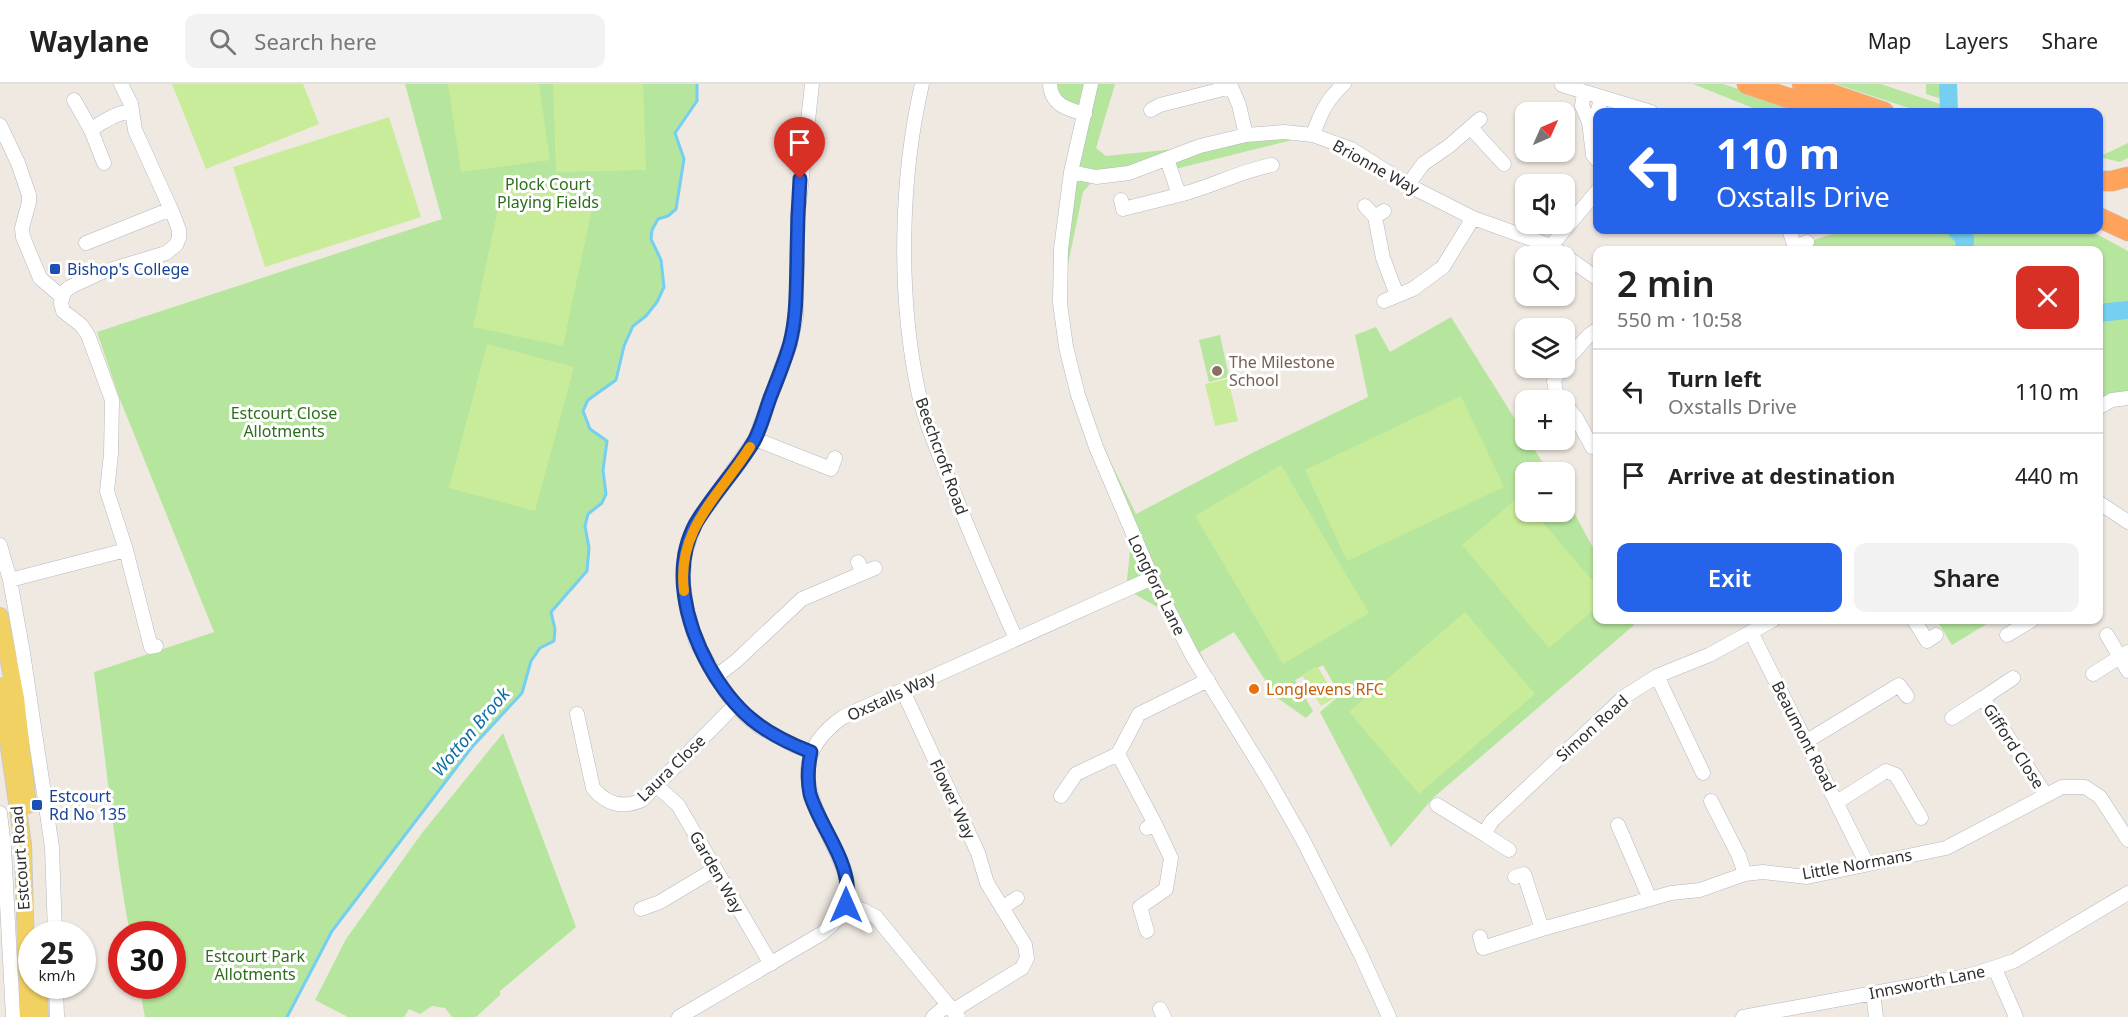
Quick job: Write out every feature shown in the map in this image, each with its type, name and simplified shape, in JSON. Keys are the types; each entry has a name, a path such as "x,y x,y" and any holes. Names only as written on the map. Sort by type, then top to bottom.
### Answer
{"highway":[{"path":"1747,84 1818,108"},
{"path":"1802,84 1872,108"},
{"path":"2103,181 2128,177"},
{"path":"2103,219 2128,231"}],"main road":[{"name":"Estcourt Road","path":"0,616 16,656 16,698 33,845 36,921"},
{"name":"Estcourt Road","path":"1,695 23,844 28,1017"},
{"path":"39,999 40,1017"}],"street":[{"path":"121,84 131,104 135,130 179,230 176,244 172,249 155,257 100,273 70,287 62,297 61,303 63,311 81,325 88,335 112,400 111,454 107,491 126,550 152,647"},
{"path":"679,1017 699,1012 821,934 834,924 846,905 848,893 845,871 811,795 808,778 811,752 761,728 735,705 715,677 696,642 687,610 683,581 684,553 695,524 755,439 790,344 796,316 798,213 812,84"},
{"name":"Beechcroft Road","path":"922,84 910,161 904,279 918,392 933,440 976,548 1016,639"},
{"path":"1050,84 1055,101 1065,109 1085,114"},
{"name":"Longford Lane","path":"1091,84 1071,172 1061,249 1060,303 1066,347 1078,395 1096,447 1152,578 1193,657 1303,840 1361,955 1389,1017"},
{"path":"1313,135 1322,108 1344,84"},
{"path":"1562,85 1638,108"},
{"path":"1155,102 1230,86 1239,105 1246,135"},
{"path":"1584,92 1582,106 1589,122 1593,155"},
{"path":"1599,108 1602,97"},
{"path":"74,100 91,130 104,163"},
{"path":"91,130 101,122 123,112 131,111"},
{"path":"1589,122 1593,119"},
{"path":"1408,185 1423,164 1476,124 1496,160"},
{"path":"0,125 18,163 29,195 22,228 23,237 40,278 62,297"},
{"name":"Brionne Way","path":"1071,172 1096,177 1129,173 1200,146 1246,135 1284,132 1313,135 1351,150 1408,185 1473,218 1551,246"},
{"path":"1167,159 1179,195"},
{"path":"1123,210 1205,188 1241,173 1272,165"},
{"path":"1551,246 1572,213 1593,194"},
{"path":"1365,206 1380,214 1383,258 1390,298 1413,289 1443,267 1473,218"},
{"path":"86,243 171,209"},
{"name":"Brionne Way","path":"1575,263 1593,275"},
{"path":"1575,350 1593,332"},
{"path":"2103,405 2112,400 2128,398"},
{"path":"1575,416 1593,447"},
{"path":"755,439 831,469 835,458"},
{"path":"2103,505 2128,522"},
{"name":"Estcourt Road","path":"0,545 10,580 16,656 52,847 55,921"},
{"path":"10,580 126,550"},
{"path":"715,677 735,662 802,599 865,567"},
{"name":"Oxstalls Way","path":"811,752 824,732 843,717 1152,578"},
{"path":"1751,632 1766,624"},
{"path":"1916,624 1927,641 1936,635"},
{"path":"2007,635 2025,624"},
{"name":"Simon Road","path":"1484,834 1492,821 1624,697 1657,676 1709,655 1751,632"},
{"name":"Beaumont Road","path":"1751,632 1808,741 1867,864"},
{"path":"2107,635 2124,655 2128,671"},
{"path":"2093,674 2124,655"},
{"path":"1657,676 1702,773"},
{"name":"Gifford Close","path":"1952,718 2013,678"},
{"path":"1061,796 1076,774 1118,754 1138,714 1208,680"},
{"path":"1808,741 1899,685 1907,696"},
{"name":"Flower Way","path":"903,691 978,853 987,883 1025,945 1027,958 1022,968 954,1010"},
{"name":"Gifford Close","path":"1983,698 2045,794"},
{"name":"Laura Close","path":"565,728 578,720 593,788 608,802 624,806 642,800 735,705"},
{"path":"1118,754 1151,826 1171,858 1169,891 1137,903 1148,931"},
{"path":"1681,762 1695,756"},
{"path":"1837,802 1886,771 1896,775 1921,818"},
{"name":"Garden Way","path":"657,786 678,805 771,964"},
{"name":"Little Normans","path":"1483,948 1671,893 1700,890 1745,874 1763,872 1807,877 1946,848 2062,787 2085,787 2100,797 2128,840"},
{"path":"1437,805 1509,850"},
{"path":"1717,806 1745,874"},
{"name":"Estcourt Road","path":"0,813 4,847 13,1017"},
{"path":"1618,825 1618,842 1650,899"},
{"path":"641,909 660,902 715,869"},
{"path":"1515,877 1524,874 1542,929"},
{"name":"Innsworth Lane","path":"1743,1017 1995,969 2014,961 2128,892"},
{"path":"1002,908 1017,898"},
{"path":"846,905 871,913 876,917 954,1010 933,1017"},
{"path":"1995,969 2016,1017"},
{"path":"1873,993 1876,1017"},
{"path":"56,999 57,1017"}],"green space":[{"path":"172,84 303,84 319,124 206,169"},
{"path":"405,84 697,84 697,101 676,133 684,159 676,209 668,216 658,219 652,230 651,239 661,260 664,287 657,302 646,316 633,326 624,346 616,380 588,400 583,411 590,429 607,441 603,470 606,494 602,503 588,514 585,526 589,548 587,571 551,612 555,629 554,641 540,648 531,661 522,693 472,747 332,931 287,1017 145,1017 142,999 186,999 186,921 128,921 94,672 214,632 119,397 97,332 442,219"},
{"path":"448,84 539,84 550,160 461,172"},
{"path":"553,84 643,84 646,170 556,172"},
{"path":"1050,84 1115,84 1096,148 1106,156 1313,135 1171,170 1167,160 1096,177 1083,192 1060,303 1085,114 1065,109"},
{"path":"1693,84 1723,84 1796,108 1753,108"},
{"path":"1836,84 1881,84 1943,105 1943,108 1909,108"},
{"path":"1926,84 1949,84 1948,101 1926,94"},
{"path":"389,117 421,217 265,267 233,167"},
{"path":"2128,143 2128,158 2120,162 2103,158 2103,155"},
{"name":"Plock Court Playing Fields","path":"504,180 594,199 563,346 473,327"},
{"path":"1832,234 2096,234 2128,251 2128,398 2103,407 2103,246 1796,246"},
{"path":"1451,317 1515,419 1515,450 1535,450 1542,462 1515,462 1515,522 1575,522 1575,514 1593,548 1593,624 1634,625 1433,798 1391,847 1320,712 1340,695 1323,665 1295,680 1313,711 1306,718 1276,697 1234,632 1200,652 1208,680 1171,615 1126,589 1132,533 1078,395 1136,514 1254,452 1368,397 1355,335 1376,327 1390,352"},
{"path":"1220,335 1229,377 1209,382 1199,340"},
{"path":"487,344 574,367 535,511 449,488"},
{"path":"1228,379 1238,421 1215,426 1205,384"},
{"path":"1461,396 1504,487 1347,561 1305,470"},
{"path":"1281,465 1369,613 1283,664 1195,516"},
{"path":"1515,500 1515,522 1543,522 1593,581 1593,610 1549,648 1462,545"},
{"path":"1465,612 1535,694 1419,794 1349,712"},
{"path":"1939,624 1986,624 1952,645"},
{"path":"1317,666 1336,697 1321,706 1302,675"},
{"path":"503,733 576,927 500,991 500,995 476,1017 452,1017 445,1008 432,1006 420,1014 409,1009 404,1017 348,1017 315,1000 346,939 422,833"}],"waterway":[{"name":"Wotton Brook","path":"287,1017 332,931 472,747 522,693 531,661 540,648 554,641 555,629 551,612 587,571 589,548 585,526 588,514 602,503 606,494 603,470 607,441 590,429 583,411 588,400 616,380 624,346 633,326 646,316 657,302 664,287 661,260 651,239 652,230 658,219 668,216 676,209 684,159 675,133 697,101 697,84"},
{"path":"1948,84 1949,108"},
{"path":"1960,234 1965,239 1964,246"},
{"path":"2103,312 2128,310"}],"slow traffic":[{"path":"684,591 684,553 695,524 750,447"}],"place":[{"name":"Bishop's College","path":"55,269"},
{"name":"The Milestone School","path":"1217,371"},
{"name":"Longlevens RFC","path":"1254,689"},
{"name":"Estcourt Rd No 135","path":"37,805"}],"route":[{"path":"800,179 796,316 790,344 755,439 695,524 684,553 683,581 687,610 696,642 726,693 747,717 761,728 811,752 808,778 811,795 845,871 848,893 846,905"}],"park label":[{"name":"Estcourt Close Allotments","path":"284,422"},
{"name":"Estcourt Park Allotments","path":"255,965"}]}
